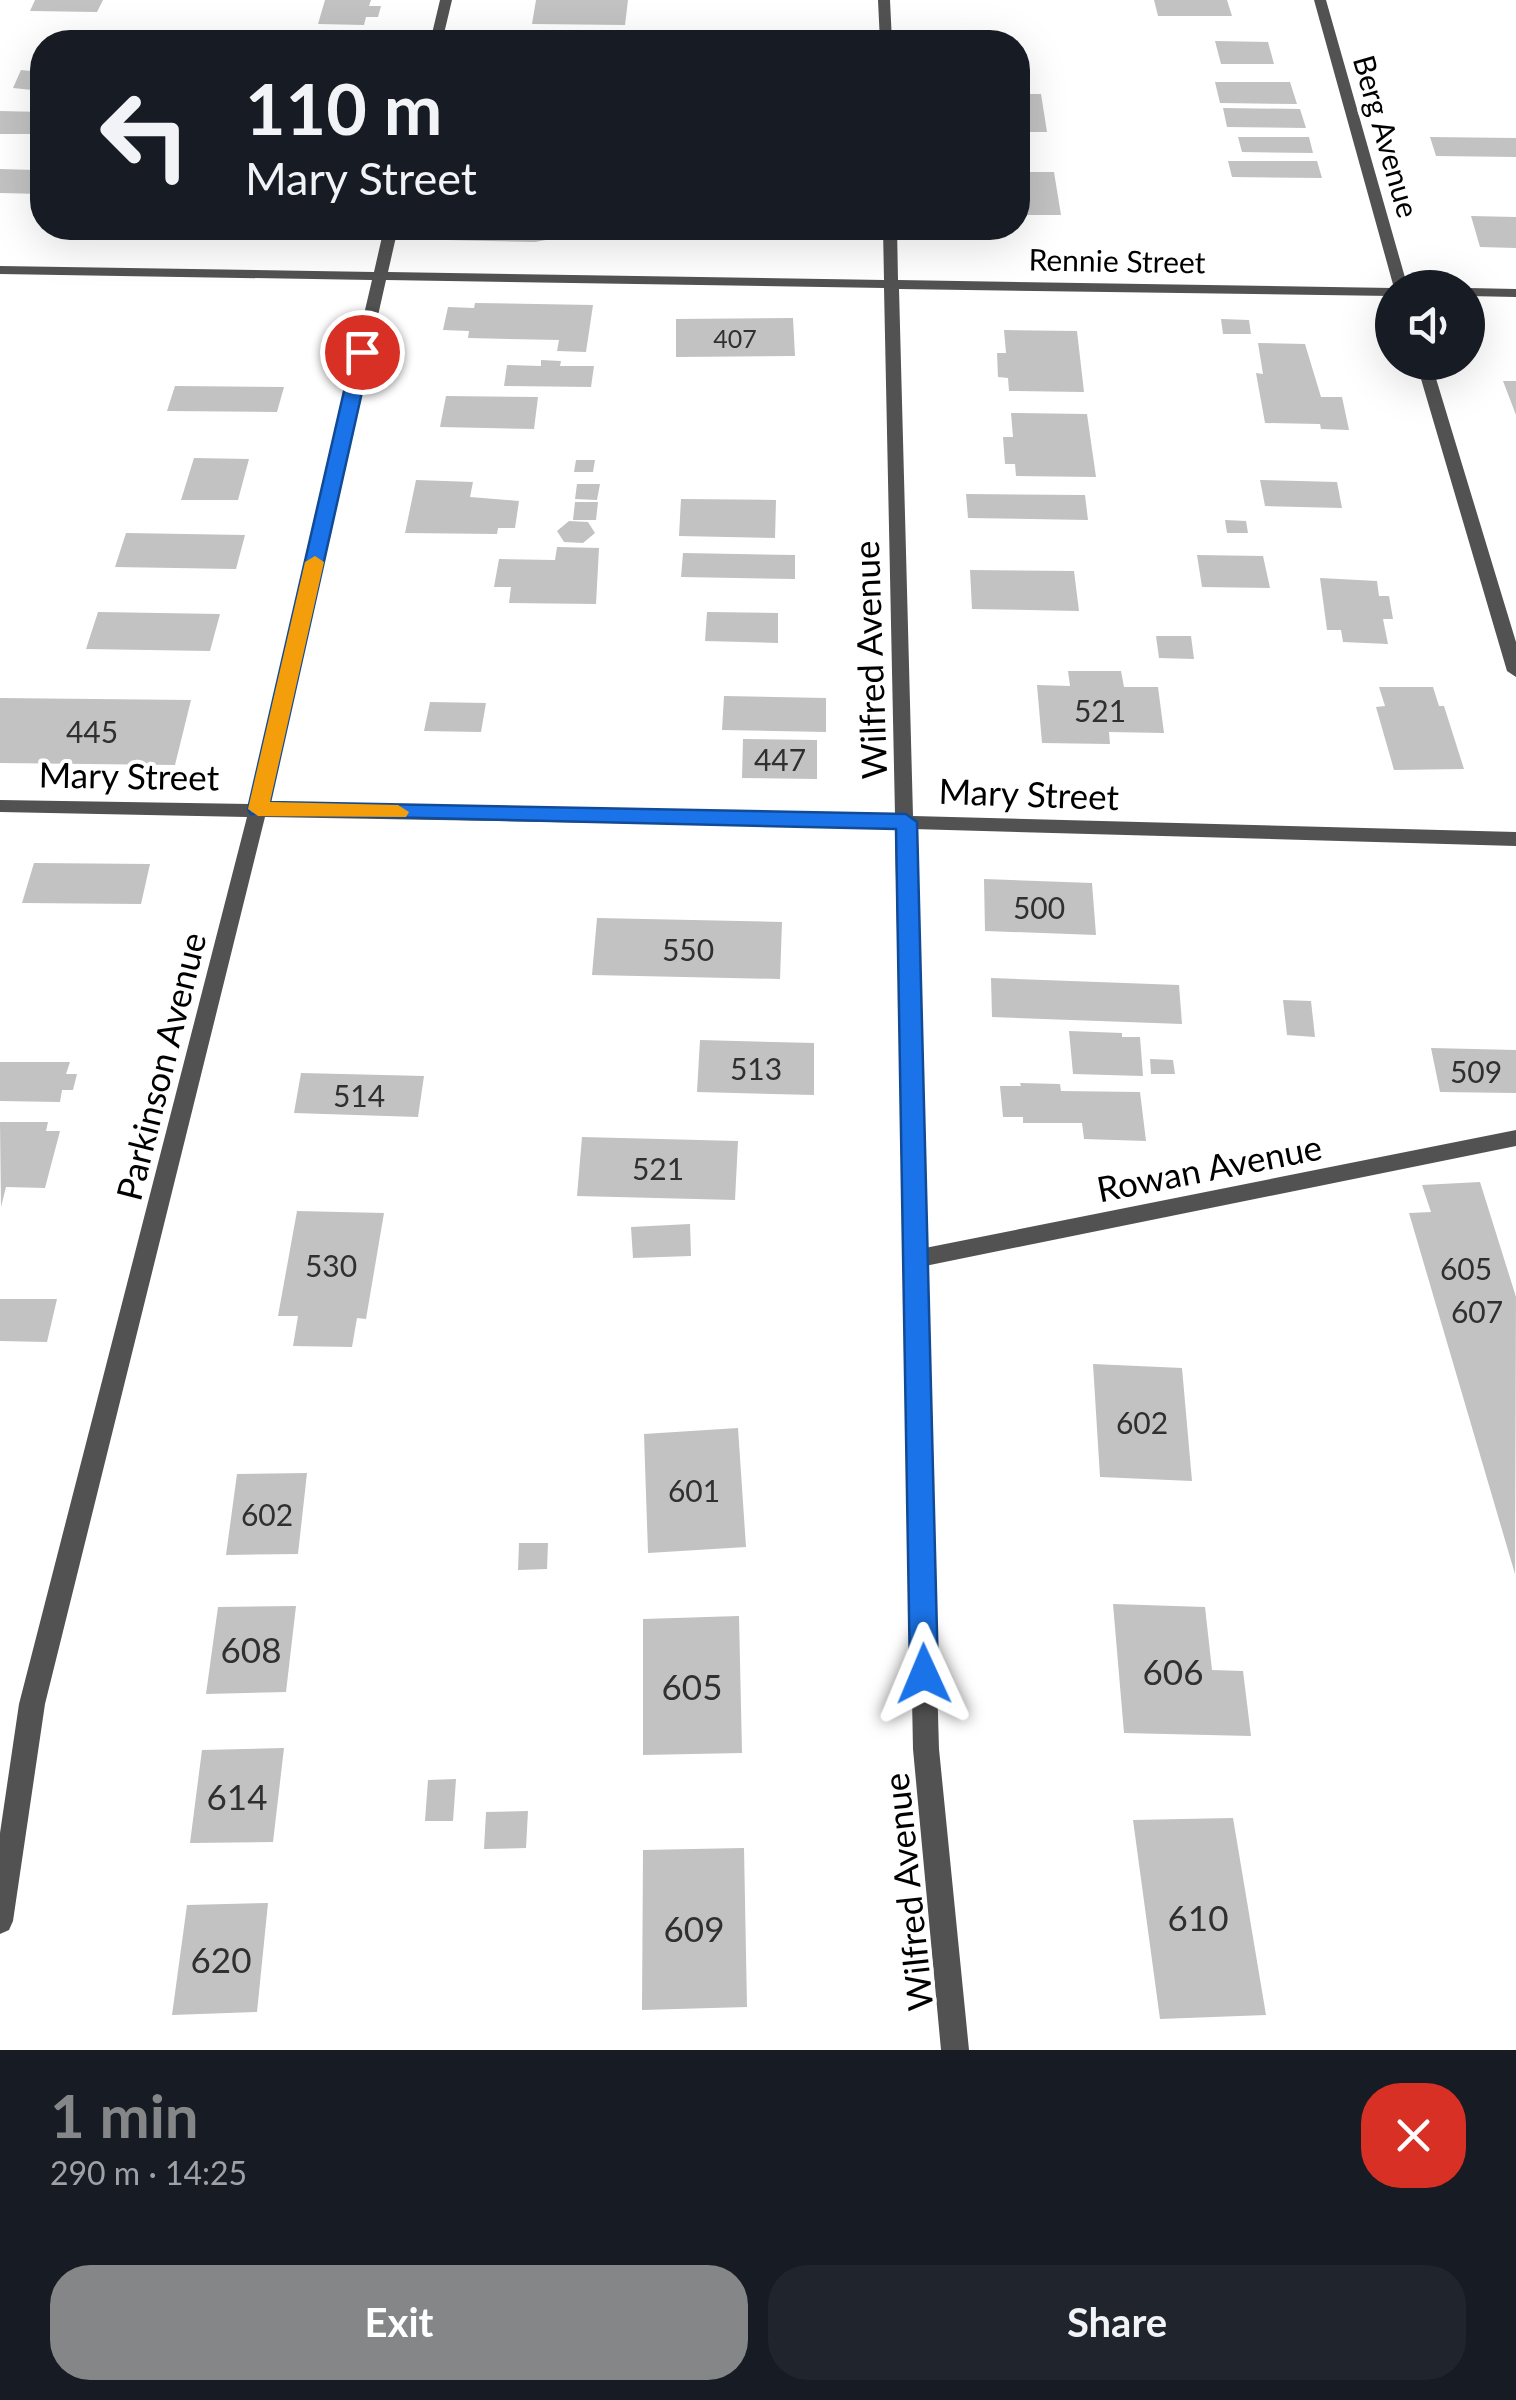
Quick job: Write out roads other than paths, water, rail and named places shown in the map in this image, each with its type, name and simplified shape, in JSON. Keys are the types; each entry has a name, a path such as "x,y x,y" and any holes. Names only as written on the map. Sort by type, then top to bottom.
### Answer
{"street":[{"path":"439,30 446,0"},
{"path":"884,0 885,30"},
{"name":"Berg Avenue","path":"1320,0 1396,270"},
{"name":"Parkinson Avenue","path":"0,1921 32,1704 258,809 388,240"},
{"name":"Wilfred Avenue","path":"890,240 926,1750 955,2050"},
{"name":"Rennie Street","path":"0,270 1375,292"},
{"path":"1485,292 1516,293"},
{"path":"1428,380 1516,672"},
{"name":"Mary Street","path":"0,806 906,822 1516,839"},
{"name":"Rowan Avenue","path":"915,1259 1516,1138"}]}
